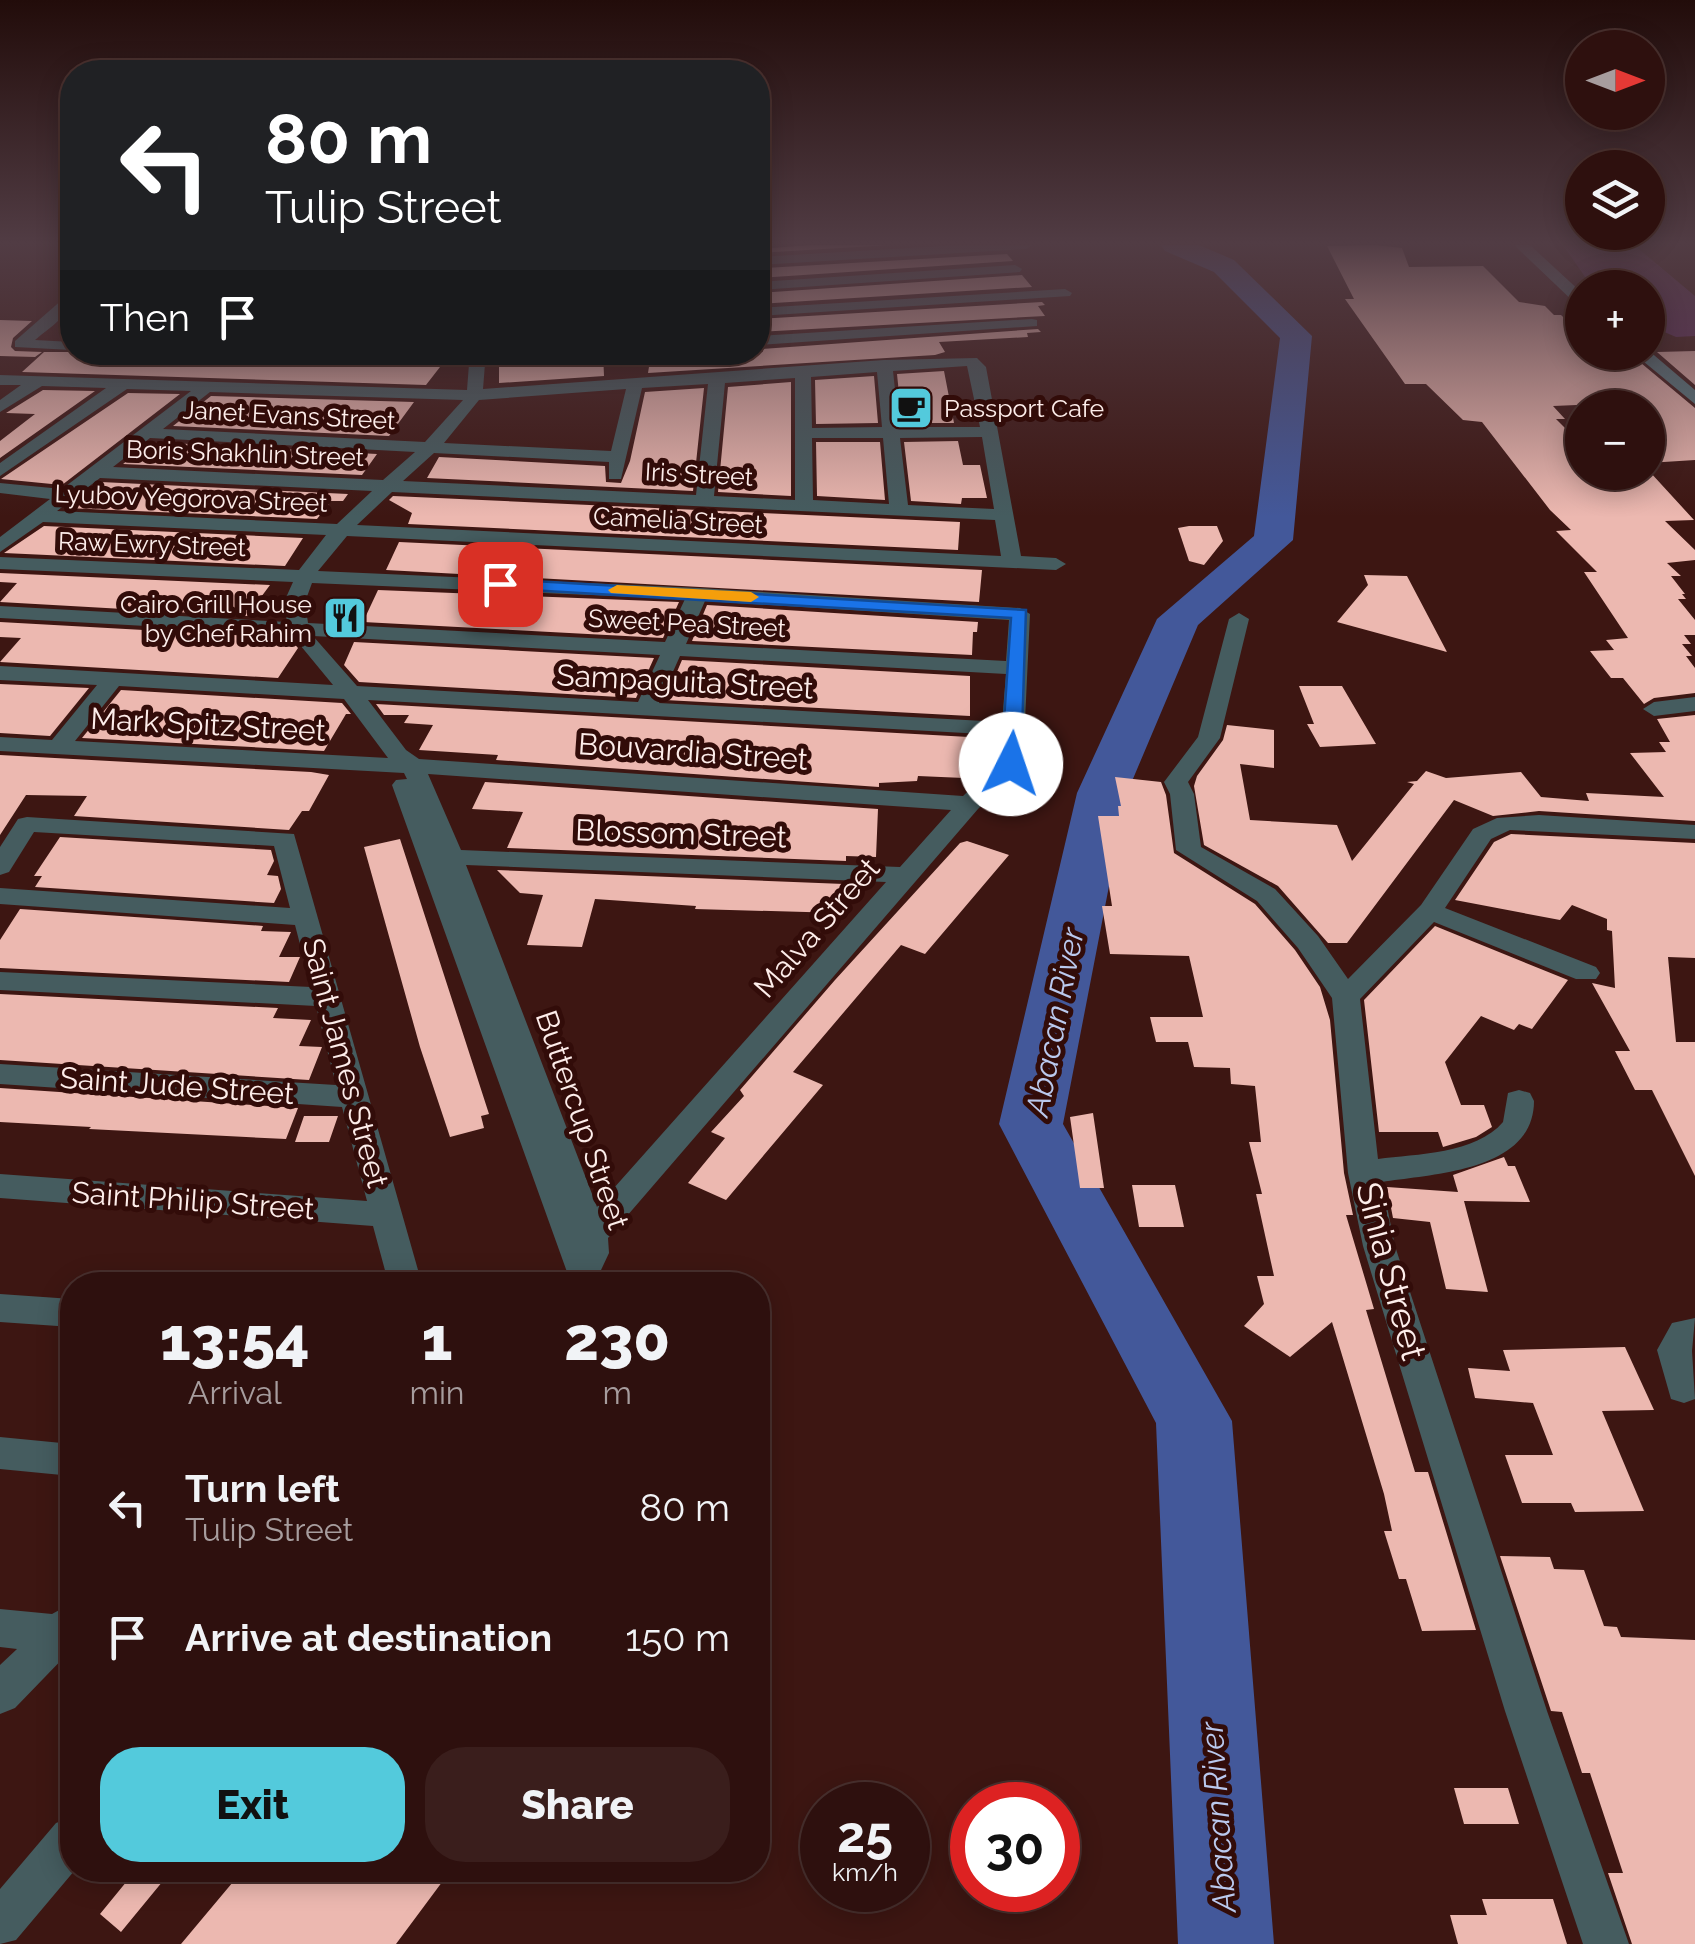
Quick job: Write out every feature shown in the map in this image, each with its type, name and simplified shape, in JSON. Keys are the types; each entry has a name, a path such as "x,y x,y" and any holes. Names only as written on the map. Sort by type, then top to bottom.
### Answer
{"street":[{"path":"34,336 20,344 60,346"},
{"path":"770,340 836,336"},
{"path":"0,380 474,396 971,361 978,367 1012,562"},
{"path":"296,625 296,592 303,574 343,529 431,446 474,396 476,365"},
{"path":"884,365 899,510"},
{"path":"1661,370 1695,399"},
{"path":"803,371 804,504"},
{"path":"686,517 717,378"},
{"path":"0,407 39,381"},
{"path":"0,472 123,384"},
{"path":"610,494 636,384"},
{"path":"0,546 206,387"},
{"path":"803,433 991,432"},
{"name":"Janet Evans Street","path":"146,433 618,457"},
{"name":"Boris Shakhlin Street","path":"95,472 393,483"},
{"name":"Iris Street","path":"393,483 610,494 686,517 804,504 1002,515"},
{"path":"0,488 65,495"},
{"name":"Lyubov Yegorova Street","path":"38,516 343,529"},
{"name":"Camelia Street","path":"343,529 686,517 1012,562 1056,564"},
{"name":"Raw Ewry Street","path":"0,562 698,594 1020,614"},
{"path":"645,710 698,594"},
{"name":"Sweet Pea Street","path":"0,612 296,625 672,651 1014,668"},
{"name":"Malva Street","path":"582,1262 907,875 969,804 1011,764 1020,614"},
{"path":"1239,620 1208,738 1176,782 1182,794 1189,850 1266,895 1308,942 1346,997 1430,912 1482,834 1506,824 1540,822 1695,832"},
{"name":"Buttercup Street","path":"296,625 403,762 452,857 582,1262"},
{"name":"Sampaguita Street","path":"0,674 1014,729"},
{"path":"58,747 113,680"},
{"path":"1654,709 1695,704"},
{"name":"Mark Spitz Street","path":"0,744 403,762"},
{"name":"Buttercup Street","path":"403,762 477,993 582,1262"},
{"name":"Bouvardia Street","path":"403,762 969,804"},
{"name":"Saint James Street","path":"0,866 27,824 285,839 402,1272"},
{"name":"Blossom Street","path":"452,857 907,875"},
{"path":"0,896 306,917"},
{"path":"1430,912 1586,973"},
{"path":"0,982 328,997"},
{"name":"Sinia Street","path":"1346,997 1364,1173 1379,1246 1458,1499 1606,1944"},
{"name":"Saint Jude Street","path":"0,1074 354,1097"},
{"path":"1364,1173 1478,1153 1501,1143 1517,1125 1520,1101"},
{"name":"Saint Philip Street","path":"0,1186 386,1215"},
{"path":"0,1308 60,1312"},
{"path":"1684,1388 1674,1350 1684,1333 1695,1332"},
{"path":"0,1453 60,1459"},
{"path":"0,1628 60,1628"},
{"path":"0,1694 60,1635"},
{"path":"0,1924 60,1853"}],"building":[{"path":"0,336 16,336 11,347 15,351 42,352 35,357 0,356"},
{"path":"945,336 1028,337 939,342 945,352 935,355 648,373 649,365 770,365 770,348"},
{"path":"1371,336 1565,336 1565,370 1649,370 1695,408 1695,460 1665,462 1665,390 1565,390 1565,405 1553,406 1565,419 1556,419 1565,428 1565,490 1665,488 1694,520 1665,521 1695,550 1695,560 1667,563 1681,576 1671,576 1685,594 1686,599 1678,599 1695,620 1695,635 1684,635 1691,644 1682,644 1692,656 1686,656 1695,668 1695,693 1654,698 1644,704 1623,678 1611,678 1590,651 1614,650 1606,640 1628,638 1584,572 1597,572 1556,531 1571,530 1550,510 1482,422 1463,420 1426,384 1405,384"},
{"path":"1695,351 1695,385 1665,359 1665,352"},
{"path":"44,352 60,352 60,365 440,367 426,385 22,372"},
{"path":"604,365 604,376 499,383 499,367"},
{"path":"944,371 954,423 902,423 897,374"},
{"path":"874,376 878,423 816,424 815,380"},
{"path":"791,382 791,496 718,492 728,387"},
{"path":"704,388 693,491 427,478 439,457 605,466 606,482 621,483 630,461 645,392"},
{"path":"43,390 95,391 0,458 0,441 35,414 6,413"},
{"path":"128,393 180,394 62,485 1,479"},
{"path":"211,396 414,402 389,436 173,426"},
{"path":"958,441 963,465 980,465 987,498 962,498 961,504 911,501 904,442"},
{"path":"151,442 377,454 362,475 123,464"},
{"path":"816,442 880,442 885,500 817,496"},
{"path":"101,482 348,494 343,501 331,501 317,519 67,508"},
{"path":"393,496 960,522 958,550 408,524 412,513 389,500"},
{"path":"44,526 303,538 285,566 4,553"},
{"path":"1217,526 1223,541 1204,565 1189,561 1178,528"},
{"path":"399,542 982,570 979,602 386,570"},
{"path":"0,573 270,585 247,616 0,602 17,583 0,582"},
{"path":"1364,575 1407,576 1447,652 1337,622 1368,585"},
{"path":"378,590 679,602 663,638 363,622"},
{"path":"707,605 978,622 977,632 973,632 972,655 692,641"},
{"path":"0,622 289,638 298,648 278,678 0,662 21,638 0,637"},
{"path":"354,642 654,658 636,698 359,682 344,665"},
{"path":"682,660 970,676 970,716 665,700"},
{"path":"0,684 89,688 50,736 0,733"},
{"path":"1299,686 1342,686 1376,744 1320,747 1307,724 1314,724"},
{"path":"121,690 342,703 351,714 346,714 324,751 82,738"},
{"path":"376,704 969,737 964,778 918,776 917,781 879,783 879,787 496,760 498,755 419,750 433,725 404,723 409,715 384,715"},
{"path":"1695,715 1695,821 1539,811 1493,816 1454,800 1347,943 1328,943 1278,886 1204,845 1194,786 1223,740 1227,725 1274,730 1274,768 1240,764 1250,820 1337,825 1352,861 1414,784 1407,782 1417,781 1426,771 1446,778 1521,772 1541,797 1589,801 1586,793 1664,797 1630,753 1666,752 1659,742 1670,742 1657,719"},
{"path":"0,755 329,775 309,811 302,811 289,830 74,816 87,796 26,795 0,835"},
{"path":"1115,777 1161,782 1174,853 1255,904 1295,950 1320,987 1330,1020 1344,1173 1353,1215 1346,1215 1374,1309 1366,1310 1415,1472 1428,1472 1476,1630 1422,1631 1406,1579 1399,1579 1384,1531 1392,1531 1384,1494 1332,1322 1290,1357 1244,1326 1264,1304 1257,1276 1274,1276 1256,1194 1262,1194 1249,1142 1261,1142 1255,1086 1231,1084 1230,1068 1194,1067 1188,1042 1156,1042 1150,1017 1203,1017 1189,956 1110,954 1102,906 1112,906 1098,816 1119,816 1121,806"},
{"path":"485,782 878,809 876,857 846,856 846,861 507,848 523,812 472,809"},
{"path":"1511,834 1695,843 1695,958 1668,957 1676,1042 1695,1042 1695,1176 1652,1090 1635,1090 1615,1051 1630,1051 1592,983 1615,988 1612,931 1607,930 1607,919 1572,905 1560,920 1455,900 1494,842"},
{"path":"60,837 271,850 274,861 267,875 278,876 281,889 274,903 35,887 42,876 34,876"},
{"path":"400,839 489,1114 481,1116 484,1128 450,1137 420,1047 364,847"},
{"path":"967,841 1009,855 925,954 901,945 793,1072 823,1085 726,1200 688,1183 725,1138 711,1132 744,1096 740,1090 835,980 960,843"},
{"path":"497,870 844,884 841,913 695,909 696,906 595,899 582,947 527,945 543,895 520,893"},
{"path":"20,909 263,926 261,931 291,932 279,957 300,957 289,982 0,968 0,940"},
{"path":"1435,926 1568,980 1532,1029 1519,1024 1514,1030 1481,1016 1445,1062 1461,1105 1484,1105 1492,1127 1476,1137 1443,1147 1438,1132 1379,1132 1364,1000"},
{"path":"0,994 278,1008 273,1018 311,1020 299,1046 322,1047 309,1080 0,1060"},
{"path":"0,1088 298,1108 286,1139 89,1129 0,1122"},
{"path":"1093,1113 1104,1188 1080,1188 1070,1117"},
{"path":"304,1116 338,1116 329,1142 295,1142"},
{"path":"1504,1157 1508,1166 1515,1166 1530,1202 1464,1201 1488,1292 1446,1289 1430,1222 1393,1218 1387,1187 1458,1192 1453,1175"},
{"path":"1132,1185 1175,1185 1184,1227 1139,1227"},
{"path":"1625,1347 1654,1410 1602,1411 1644,1511 1575,1512 1571,1503 1522,1503 1505,1455 1553,1455 1533,1403 1475,1398 1468,1368 1510,1371 1503,1350"},
{"path":"1500,1556 1550,1557 1554,1569 1584,1570 1604,1626 1617,1627 1621,1637 1695,1640 1695,1944 1632,1944 1608,1873 1623,1873 1590,1773 1582,1773 1562,1712 1551,1711"},
{"path":"1454,1788 1508,1788 1519,1824 1464,1824"},
{"path":"126,1882 162,1882 121,1932 100,1914"},
{"path":"233,1882 442,1882 396,1944 181,1944"},
{"path":"1482,1899 1553,1899 1567,1944 1458,1944 1450,1915 1487,1915"}],"waterway":[{"name":"Abacan River","path":"1226,1944 1194,1421 1031,1124 1102,793 1179,619 1273,540 1296,336"}],"slow traffic":[{"path":"617,590 751,597"}],"place":[{"name":"Passport Cafe","path":"911,408"},
{"name":"Cairo Grill House by Chef Rahim","path":"345,618"}],"route":[{"path":"500,584 1020,614 1011,764"}]}
